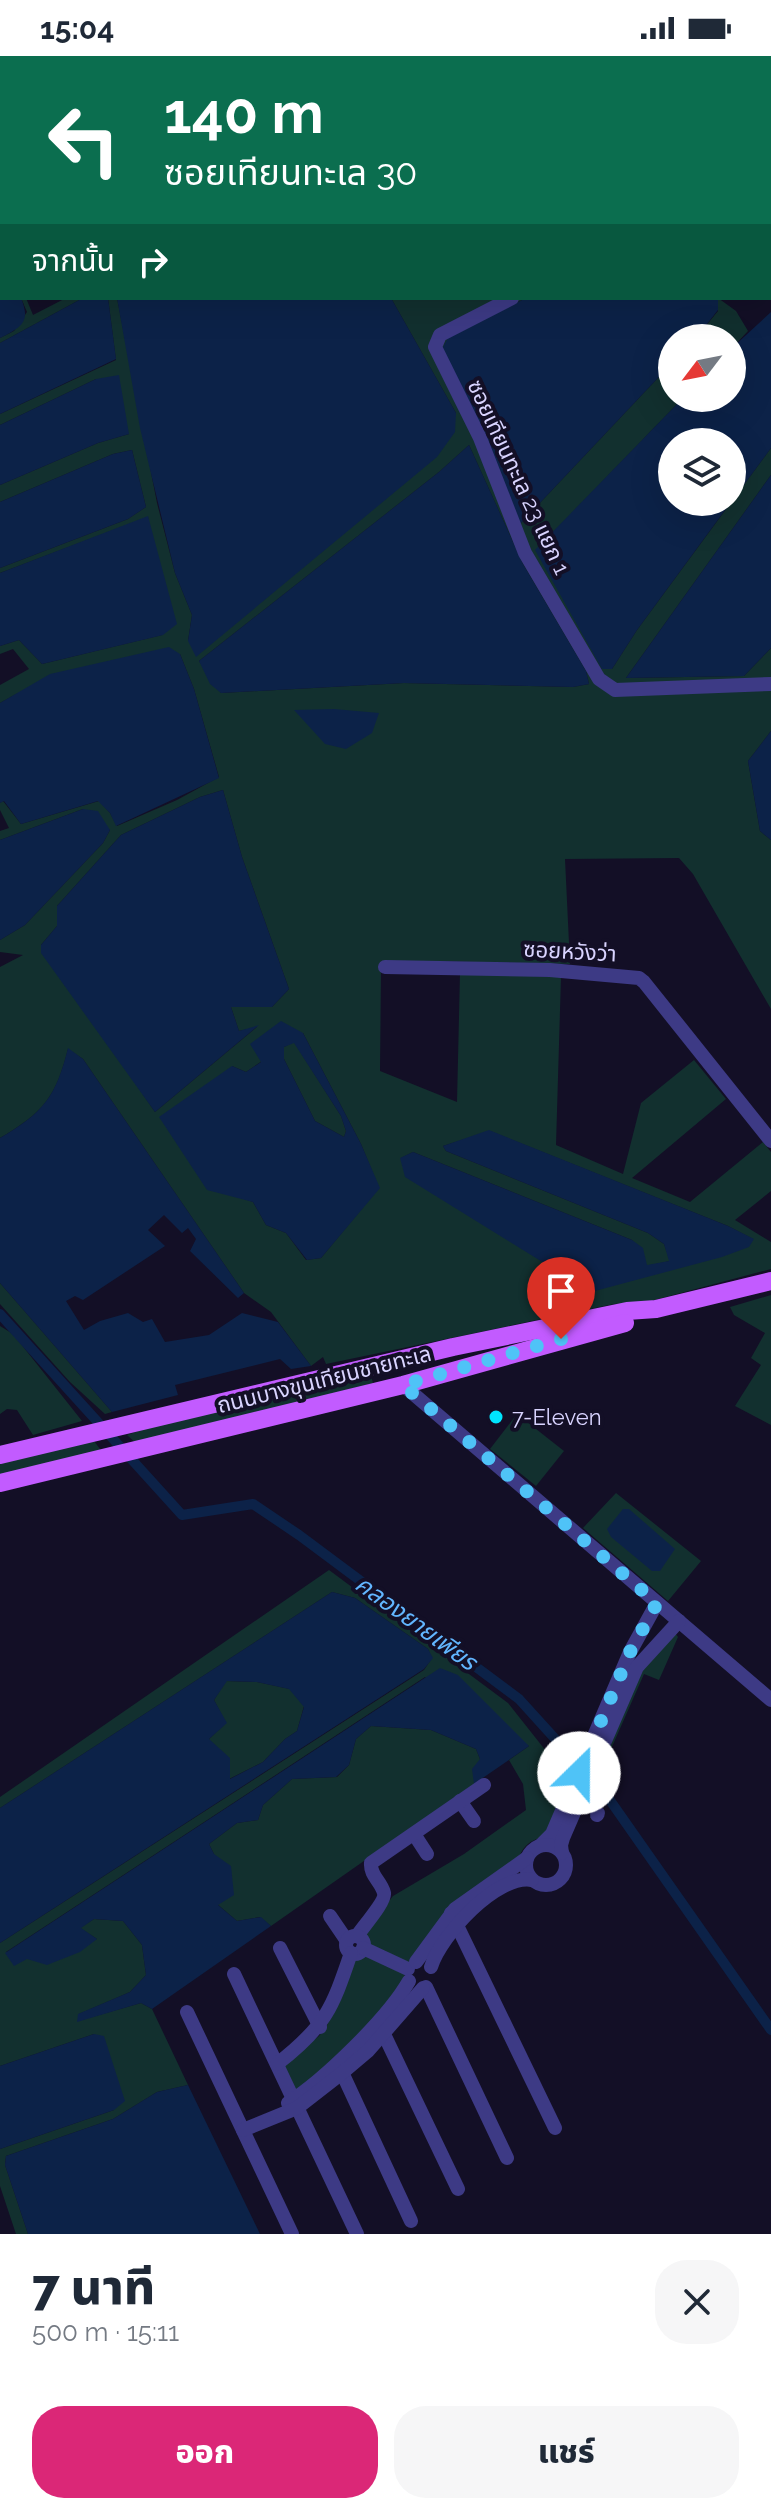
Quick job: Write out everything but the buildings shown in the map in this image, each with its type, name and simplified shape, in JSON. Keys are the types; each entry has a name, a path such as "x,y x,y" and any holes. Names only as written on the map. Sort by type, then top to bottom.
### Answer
{"main road":[{"name":"ถนนบางขุนเทียนชายทะเล","path":"0,1455 354,1371 627,1311 656,1309 771,1281"},
{"name":"ถนนบางขุนเทียนชายทะเล","path":"0,1483 403,1385 561,1339 603,1330 656,1309"},
{"path":"354,1371 389,1374 403,1385"},
{"path":"367,1394 376,1387 379,1380 377,1374"}],"street":[{"name":"ซอยเทียนทะเล 23 แยก 1","path":"508,300 440,335 435,341 436,353 480,438 525,553 599,679 615,690 771,684"},
{"name":"ซอยหวังว่า","path":"385,967 550,970 639,978 771,1141"},
{"path":"403,1385 771,1700"},
{"path":"243,2130 295,2104 339,2068 380,2026 454,1918 477,1891 527,1858 552,1834 577,1791 608,1721 637,1667 636,1658 657,1603"},
{"path":"636,1658 679,1621"},
{"path":"277,2064 320,2027 334,2001 354,1944 383,1901 384,1893 370,1870 371,1863 484,1785"},
{"path":"330,1916 354,1944 416,1977 433,1980 431,1967 454,1918 524,1878 545,1885 562,1877 566,1865 561,1845 577,1791"},
{"path":"460,1801 474,1821"},
{"path":"414,1834 427,1854"},
{"path":"541,1845 552,1846 562,1853"},
{"path":"527,1858 526,1868 532,1880"},
{"path":"454,1918 555,2128"},
{"path":"280,1948 320,2027"},
{"path":"416,1977 424,1962 431,1967"},
{"path":"234,1974 357,2234"},
{"path":"416,1977 507,2158"},
{"path":"187,2012 292,2234"},
{"path":"380,2026 458,2189"},
{"path":"339,2068 411,2221"}],"green space":[{"path":"22,300 27,300 33,315 62,300 79,300 0,343 0,338 14,331 27,312"},
{"path":"108,300 117,300 157,503 175,573 192,615 188,641 456,413 392,300 522,300 448,338 520,524 658,378 658,412 669,412 536,550 612,669 721,516 742,516 626,678 744,676 771,648 771,731 748,761 760,831 771,840 771,1009 693,874 679,858 565,859 570,964 427,961 381,970 380,1071 457,1102 460,973 561,977 556,1145 623,1174 641,1103 694,1060 726,1099 632,1178 690,1202 763,1142 771,1152 771,1191 735,1220 771,1242 771,1269 647,1302 614,1304 326,1364 323,1357 311,1366 271,1312 244,1293 83,1059 68,1049 58,1080 46,1102 27,1120 0,1138 0,967 23,955 0,952 0,940 25,925 103,843 110,830 83,809 0,840 0,831 9,828 0,803 3,801 21,824 99,801 117,826 177,800 219,777 194,689 180,654 18,693 0,703 0,685 29,669 13,649 0,654 0,646 19,640 42,664 162,635 148,517 0,573 0,568 128,519 146,507 132,450 113,454 0,502 0,485 98,443 129,434 96,379 0,425 0,414 116,360","holes":["469,445 523,564 586,671 589,684 573,687 404,683 221,693 199,661","223,790 242,857 289,989 272,1007 231,1007 239,1031 257,1027 155,1112 41,945 57,926 57,906 121,835 200,797","303,1033 361,1144 379,1188 321,1258 306,1260 286,1233 266,1225 253,1202 233,1195 232,1066 246,1072","490,1131 728,1226 753,1239 591,1292 401,1158 413,1152 632,1240 647,1266 670,1261 664,1244 648,1233 446,1151 443,1146"]},
{"path":"718,300 721,300 736,311 744,324 707,324 718,311"},
{"path":"771,448 771,475 746,510 746,482"},
{"path":"294,1042 341,1116 346,1131 344,1137 315,1121 284,1059 284,1047"},
{"path":"0,1283 112,1412 105,1414 70,1382 0,1304"},
{"path":"771,1295 771,1425 735,1406 761,1365 751,1358 765,1333 734,1315 730,1307"},
{"path":"0,1326 13,1334 82,1421 33,1435 17,1410 7,1409 0,1414"},
{"path":"371,1376 373,1383 137,1444 127,1435 153,1426"},
{"path":"517,1414 564,1451 536,1486 490,1449"},
{"path":"94,1441 103,1453 0,1479 0,1462"},
{"path":"616,1493 701,1561 668,1601 583,1528"},
{"path":"329,1570 508,1703 569,1780 547,1836 527,1845 517,1864 411,1961 403,1983 388,2001 298,2091 294,2091 280,2067 319,2036 327,2025 353,1959 360,1957 369,1946 363,1934 393,1896 464,1854 526,1810 523,1784 509,1760 529,1746 425,1677 6,1952 27,1959 97,1939 80,1928 94,1919 123,1921 142,1945 146,1975 130,1992 79,2014 78,2021 141,2003 152,2009 188,2085 157,2092 113,2119 6,2156 5,2165 28,2234 16,2234 0,2186 0,2149 114,2110 94,2034 0,2066 0,1943 424,1670 432,1658 428,1649 355,1598 332,1592 0,1808 0,1797"},
{"path":"675,1633 678,1637 659,1680 644,1674 607,1758 604,1757 644,1666"},
{"path":"226,1681 257,1682 290,1689 304,1706 297,1731 263,1762 229,1779 209,1739 226,1723 214,1700"},
{"path":"371,1726 431,1730 476,1749 480,1759 474,1784 271,1926 260,1917 237,1921 217,1904 214,1854 209,1844 237,1823 258,1820 263,1805 292,1779 337,1777 349,1765 356,1739"}],"water":[{"path":"0,300 22,300 25,318 19,327 0,338"},
{"path":"79,300 108,300 116,359 0,414 0,343"},
{"path":"117,300 392,300 456,413 455,432 437,457 196,657 188,641 192,615 175,573 140,428"},
{"path":"522,300 718,300 718,310 707,324 658,324 658,378 520,524 442,349 448,338"},
{"path":"771,312 771,448 746,482 746,428 658,428 658,516 721,516 612,669 602,669 535,550 669,412 746,412 746,335"},
{"path":"119,375 129,434 98,443 0,485 0,425 96,379"},
{"path":"469,445 523,564 586,671 589,684 573,687 404,683 221,693 210,684 199,661"},
{"path":"132,450 146,507 128,519 0,568 0,502 113,454"},
{"path":"771,475 771,648 744,676 626,678 742,516 746,516 746,510"},
{"path":"148,516 177,624 163,635 42,664 19,640 0,646 0,573"},
{"path":"169,647 180,654 194,689 219,778 116,826 110,813 98,801 21,824 4,801 0,803 0,703 50,674"},
{"path":"334,709 379,713 372,733 346,749 325,744 294,710"},
{"path":"771,731 771,840 760,831 748,761"},
{"path":"223,790 242,857 289,989 272,1007 231,1007 239,1031 259,1025 155,1112 41,953 41,945 57,926 57,906 121,835 200,797"},
{"path":"83,809 98,811 110,830 103,843 25,925 0,940 0,840"},
{"path":"281,1021 303,1033 361,1144 380,1188 321,1258 307,1260 286,1233 266,1225 253,1202 207,1190 159,1117 232,1066 246,1072 261,1062 250,1044","holes":["294,1043 341,1116 346,1131 344,1137 315,1121 284,1059 284,1047"]},
{"path":"68,1048 83,1059 244,1293 238,1298 190,1251 196,1239 188,1228 182,1233 164,1215 148,1230 165,1246 83,1300 75,1296 66,1301 84,1330 100,1321 128,1313 143,1322 152,1319 165,1342 209,1335 242,1313 278,1322 311,1366 291,1369 280,1359 175,1385 178,1395 112,1412 0,1283 0,1138 27,1120 46,1102 58,1079"},
{"path":"489,1130 754,1239 749,1247 722,1257 591,1292 405,1177 400,1158 413,1152 632,1240 643,1248 647,1265 669,1261 664,1244 648,1233 446,1151 443,1146"},
{"path":"623,1509 629,1509 675,1549 660,1571 652,1571 611,1537 607,1529"},
{"path":"332,1592 355,1598 428,1649 433,1658 424,1669 0,1943 0,1808","holes":["227,1681 257,1682 289,1689 304,1707 297,1731 263,1762 230,1779 230,1758 209,1739 227,1723 214,1700"]},
{"path":"440,1668 458,1675 529,1746 474,1784 472,1769 480,1759 476,1749 431,1730 371,1726 356,1739 349,1765 336,1777 292,1779 263,1805 258,1820 237,1823 209,1844 214,1854 231,1866 234,1895 218,1905 237,1921 261,1917 271,1926 152,2009 141,2003 77,2022 78,2014 130,1992 146,1975 142,1945 123,1921 94,1919 81,1928 97,1939 80,1952 47,1965 27,1959 14,1966 5,1953"},
{"path":"94,2034 104,2036 125,2101 114,2110 0,2149 0,2066"},
{"path":"188,2085 260,2234 28,2234 5,2165 6,2156 113,2119 157,2092"}],"waterway":[{"name":"คลองยายเพียร","path":"0,1314 182,1515 253,1504 519,1699 607,1796 771,2030"}],"place":[{"name":"7-Eleven","path":"496,1417"}],"route":[{"path":"561,1339 403,1385 657,1603 630,1652 579,1773"}]}
